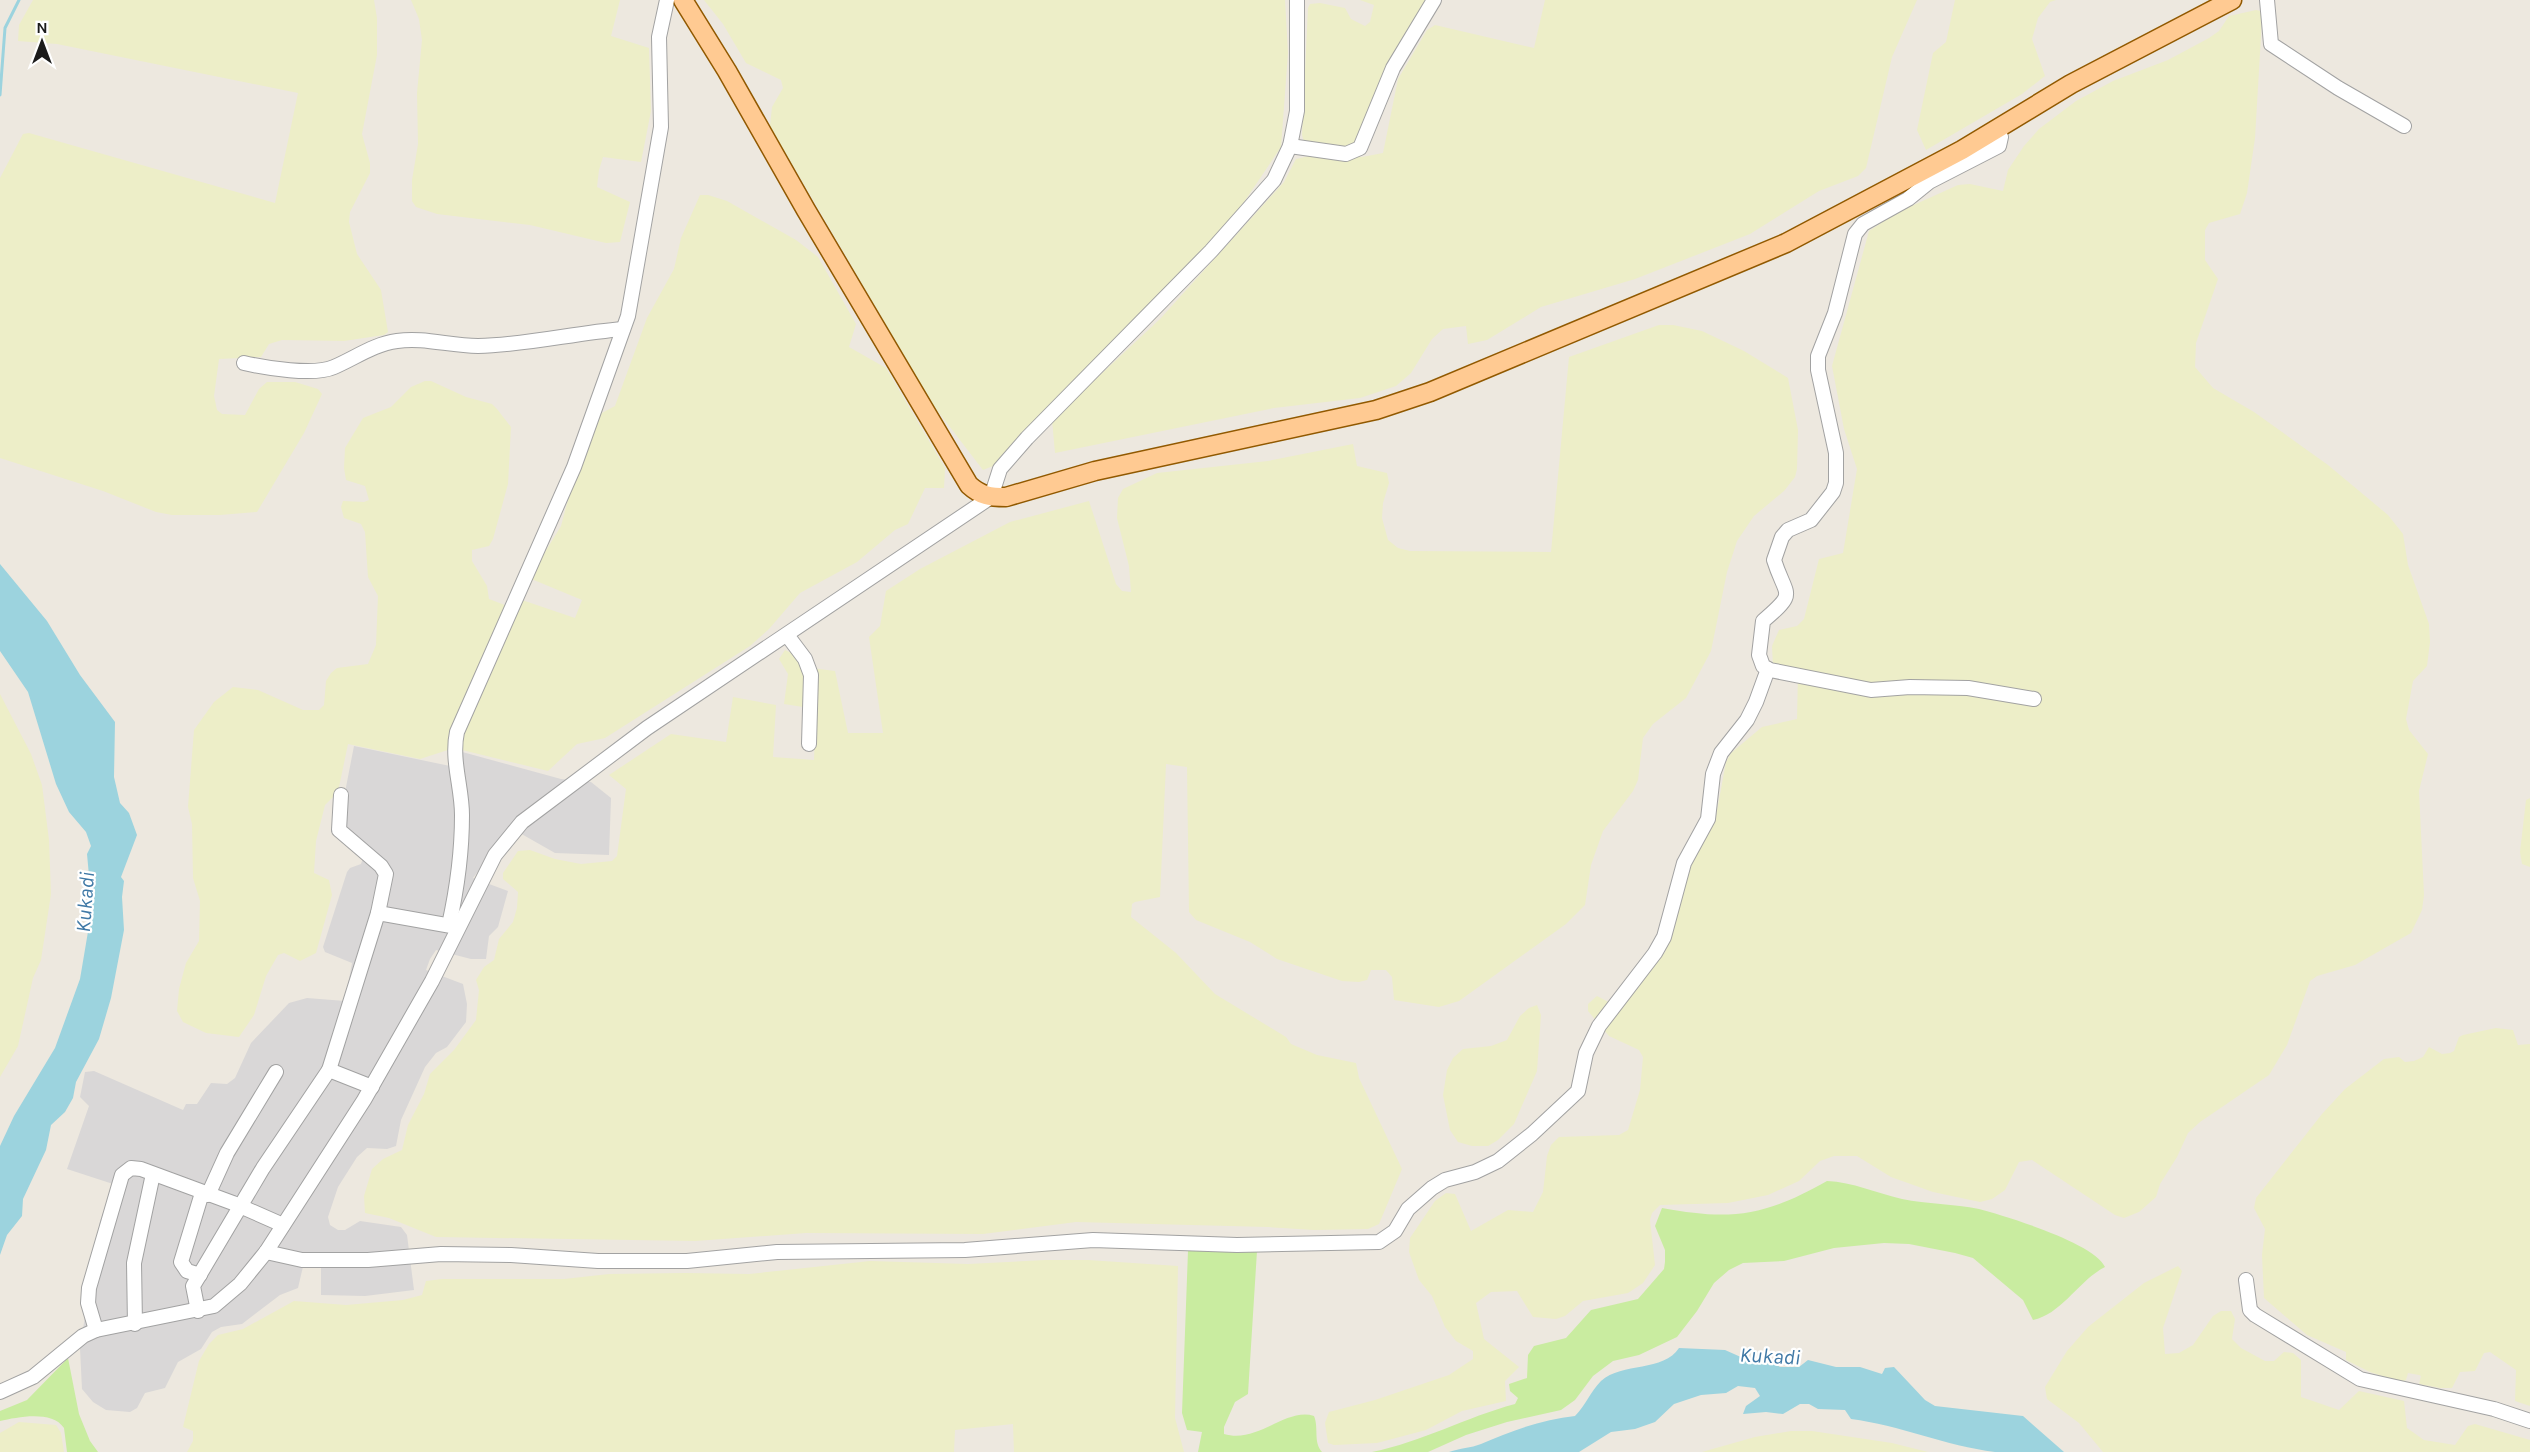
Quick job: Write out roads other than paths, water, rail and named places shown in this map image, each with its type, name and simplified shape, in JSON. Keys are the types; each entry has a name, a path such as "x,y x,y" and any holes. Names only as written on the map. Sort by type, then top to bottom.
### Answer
{"main road":[{"path":"683,0 727,71 806,210 969,485 979,494 991,497 1006,497 1095,471 1376,410 1409,400 1786,243 1997,129 2071,84 2232,0"}],"street":[{"path":"453,926 462,814 456,758 457,732 574,467 623,329 634,290 640,237 662,127 659,37 667,0"},
{"path":"0,1392 33,1377 83,1336 96,1330 198,1311 221,1301 240,1284 266,1252 372,1087 432,981 453,926 495,855 522,822 573,781 647,728 991,497 1000,469 1022,444 1211,251 1274,180 1290,146 1297,111 1297,0"},
{"path":"1290,146 1346,154 1360,148 1393,68 1434,0"},
{"path":"2267,0 2271,44 2338,88 2404,126"},
{"path":"1997,129 2001,137 1999,146 1929,182 1908,199 1863,224 1855,234 1835,312 1818,356 1818,370 1836,453 1836,483 1833,492 1811,520 1788,530 1775,553 1774,560 1788,593 1785,603 1763,621 1760,662 1768,669 1871,690 1910,687 1968,688 2034,699"},
{"path":"244,363 276,369 332,368 375,346 394,341 419,338 446,345 521,343 581,332 623,329"},
{"path":"787,635 806,659 811,675 809,744"},
{"path":"266,1252 302,1260 368,1260 453,1254 598,1261 676,1261 777,1252 965,1250 1093,1240 1237,1245 1379,1242 1395,1231 1408,1209 1432,1188 1444,1180 1475,1172 1497,1161 1532,1134 1578,1090 1586,1053 1599,1026 1655,953 1664,937 1684,863 1708,819 1713,774 1721,753 1747,720 1768,669"},
{"path":"198,1311 193,1296 194,1286 262,1168 329,1070 378,913 386,874 381,866 339,830 341,795"},
{"path":"378,913 453,926"},
{"path":"329,1070 372,1087"},
{"path":"200,1275 187,1271 181,1262 205,1194 276,1072"},
{"path":"96,1330 88,1303 89,1288 122,1175 131,1168 240,1206 283,1226"},
{"path":"135,1324 134,1263 153,1174"},
{"path":"2246,1280 2250,1310 2254,1315 2360,1379 2493,1409 2530,1421"}],"water":[{"path":"0,564 47,621 80,675 115,722 114,777 120,803 129,813 137,835 121,877 124,881 122,897 124,930 111,998 99,1039 76,1082 73,1098 65,1112 51,1125 46,1150 23,1199 22,1216 7,1235 0,1255 0,1146 14,1116 55,1048 80,979 92,908 87,854 91,846 86,832 69,812 56,784 28,692 0,651"},
{"path":"1679,1348 1725,1350 1743,1358 1772,1362 1780,1367 1799,1367 1808,1360 1836,1367 1860,1367 1882,1374 1885,1368 1894,1367 1925,1400 1935,1406 2023,1416 2064,1452 1995,1452 1977,1449 1851,1419 1845,1410 1818,1409 1809,1404 1800,1404 1783,1414 1766,1412 1743,1414 1746,1406 1760,1396 1755,1388 1738,1386 1726,1393 1701,1395 1674,1404 1655,1422 1635,1429 1611,1432 1579,1452 1449,1452 1477,1445 1539,1423 1575,1416 1597,1385 1610,1375 1663,1361"}],"waterway":[{"path":"0,95 5,28 19,0"}],"water label":[{"name":"Kukadi","path":"85,902"},
{"name":"Kukadi","path":"1770,1356"}]}
